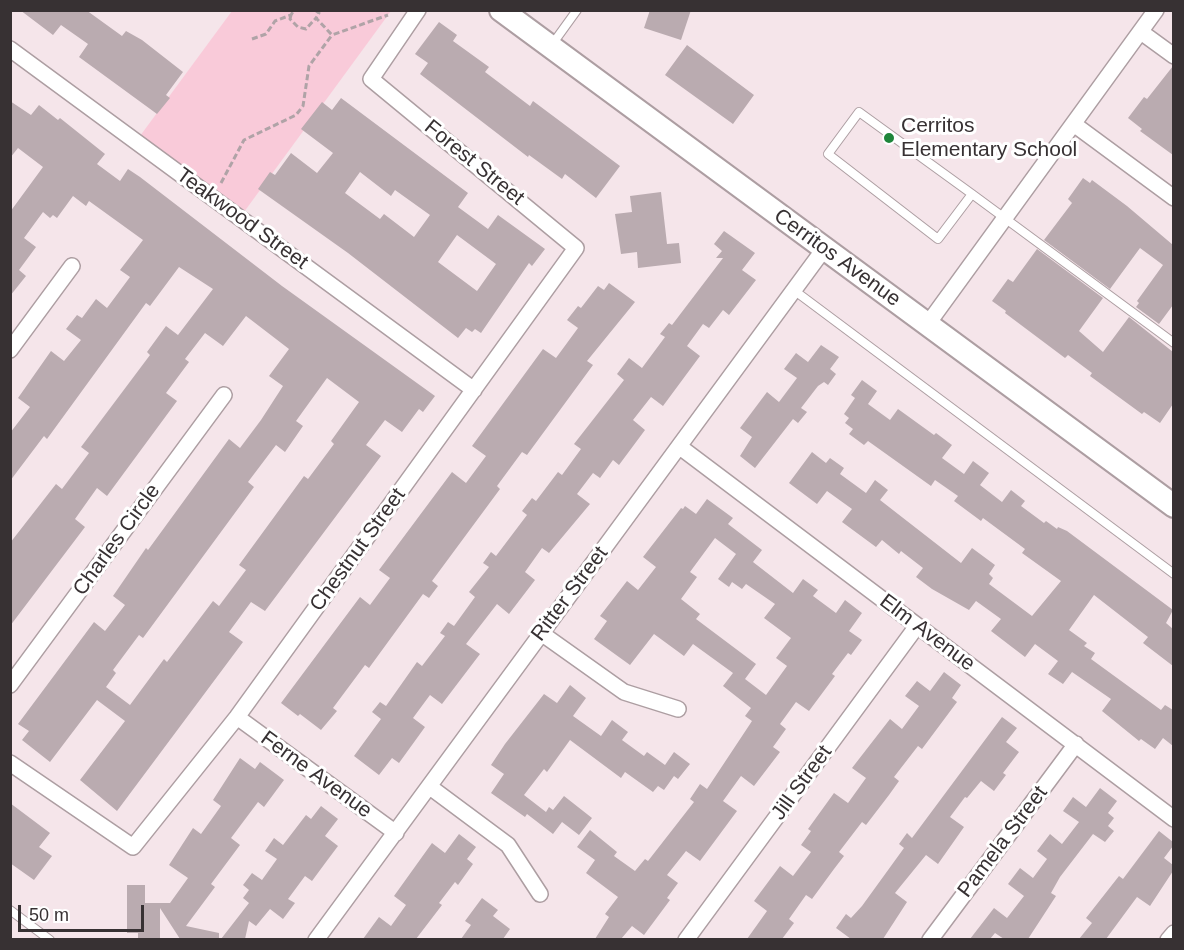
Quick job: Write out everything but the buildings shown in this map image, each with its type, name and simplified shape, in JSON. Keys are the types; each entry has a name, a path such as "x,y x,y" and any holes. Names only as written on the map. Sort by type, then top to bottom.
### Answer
{"main road":[{"name":"Cerritos Avenue","path":"501,10 1173,506"}],"street":[{"name":"Forest Street","path":"418,10 371,79 576,248"},
{"path":"927,325 1006,220 1156,10"},
{"path":"1141,32 1173,56"},
{"name":"Teakwood Street","path":"10,49 474,390"},
{"path":"1074,125 1173,198"},
{"name":"Chestnut Street","path":"10,763 133,848 237,717 576,248"},
{"name":"Ritter Street","path":"316,939 824,249"},
{"path":"10,350 72,266"},
{"name":"Charles Circle","path":"10,685 224,395"},
{"name":"Elm Avenue","path":"680,447 1173,819"},
{"name":"Jill Street","path":"686,939 917,626"},
{"path":"541,633 624,692 678,709"},
{"name":"Ferne Avenue","path":"237,717 396,833"},
{"name":"Pamela Street","path":"930,939 1076,744"},
{"path":"430,787 508,845 540,894"},
{"path":"1168,939 1173,933"}],"lane":[{"path":"551,47 578,10"},
{"path":"972,194 938,239 828,154 859,112 972,194 1173,343"},
{"path":"795,291 1173,574"},
{"path":"10,910 50,939"}],"path":[{"path":"292,13 290,19 298,27 306,29 320,14 315,10"},
{"path":"252,39 266,34 275,21 292,13"},
{"path":"221,183 237,149 244,140 296,115 303,106 309,66 332,35 388,15"},
{"path":"316,18 332,35"}],"shaded area":[{"path":"232,11 391,11 244,212 140,136"}],"place":[{"name":"Cerritos Elementary School","path":"889,138"}]}
